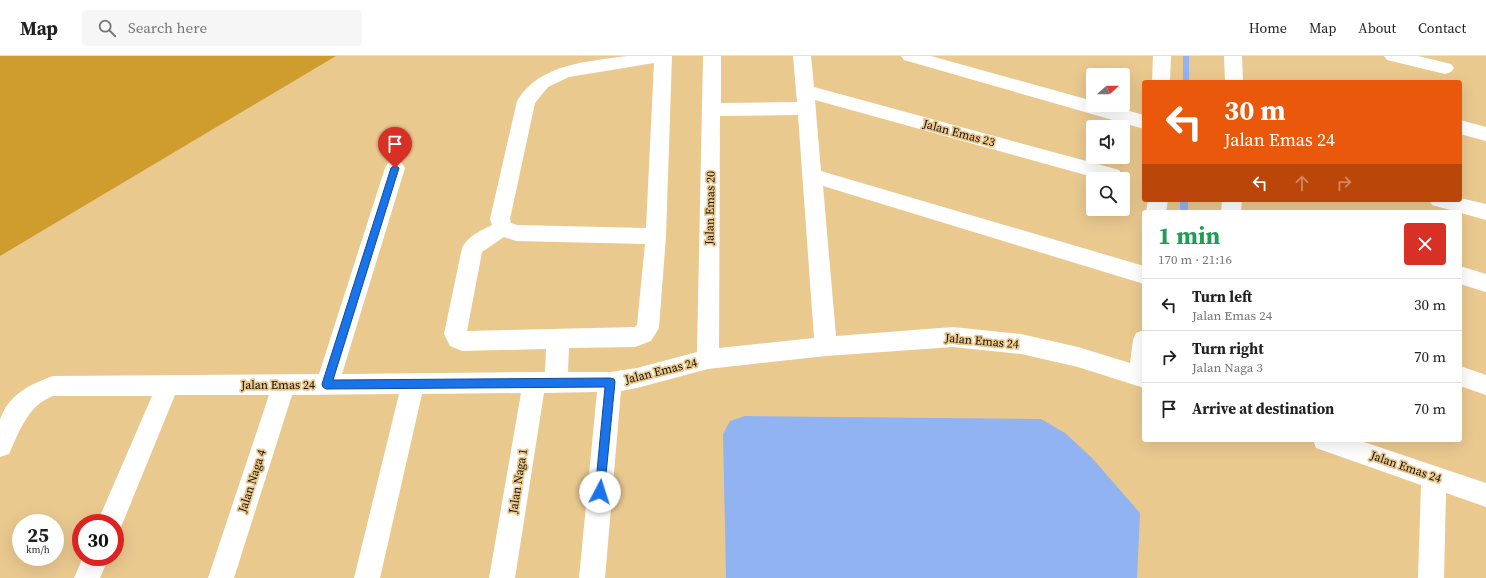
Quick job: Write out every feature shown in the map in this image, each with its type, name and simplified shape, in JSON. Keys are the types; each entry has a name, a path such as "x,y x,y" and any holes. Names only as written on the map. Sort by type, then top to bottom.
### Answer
{"street":[{"path":"663,56 656,236 648,328 643,334 635,337 558,340 462,341 458,339 455,334 472,248 480,241 503,228 500,219 526,101 542,83 565,72 663,56"},
{"name":"Jalan Emas 20","path":"708,359 712,56"},
{"path":"802,56 826,346"},
{"path":"910,56 1142,121"},
{"path":"1161,80 1162,56"},
{"path":"1234,56 1234,80"},
{"path":"1393,56 1445,69"},
{"name":"Jalan Emas 23","path":"711,110 806,100 1100,172"},
{"path":"1462,128 1486,134"},
{"path":"326,384 395,168"},
{"path":"812,176 1142,274"},
{"path":"1447,202 1486,212"},
{"path":"503,228 516,233 656,236"},
{"path":"1462,276 1486,283"},
{"name":"Jalan Emas 24","path":"0,446 21,405 30,395 40,389 53,386 610,382 637,378 708,359 826,346 953,337 1021,344 1078,357 1142,377"},
{"name":"Jalan Naga 1","path":"502,578 545,383 558,340"},
{"path":"1462,377 1486,385"},
{"path":"592,578 610,382"},
{"name":"Jalan Naga 4","path":"221,578 284,384"},
{"path":"367,578 413,384"},
{"path":"114,514 168,385"},
{"name":"Jalan Emas 24","path":"1331,442 1486,495"},
{"path":"1431,578 1434,477"},
{"path":"87,578 92,566"}],"shaded area":[{"path":"0,56 336,56 0,256"}],"water":[{"path":"745,416 1041,419 1065,433 1092,458 1140,513 1137,578 726,578 723,434 730,421"}],"waterway":[{"path":"1186,56 1186,80"},
{"path":"1184,202 1184,210"}],"route":[{"path":"395,168 326,384 610,382 600,492"}]}
